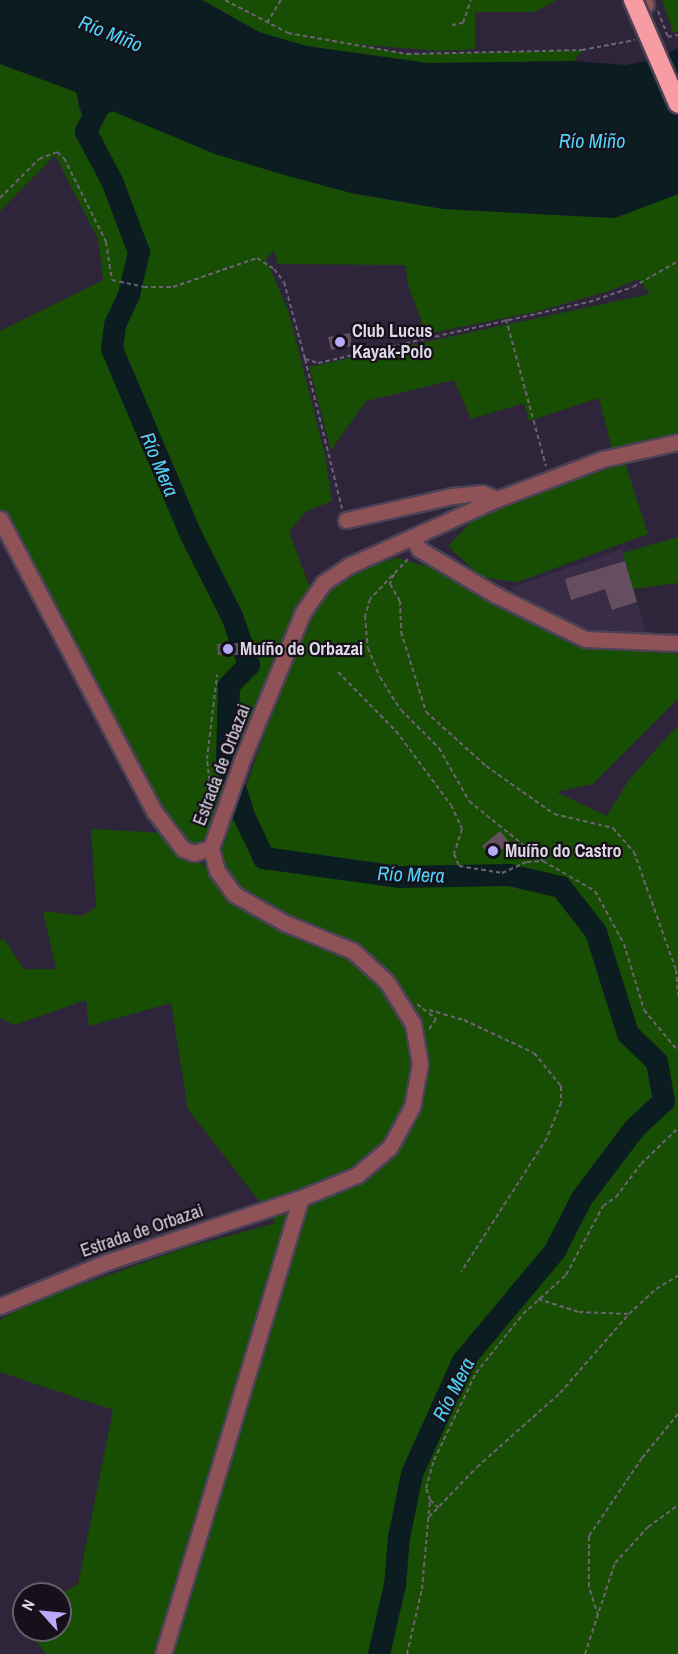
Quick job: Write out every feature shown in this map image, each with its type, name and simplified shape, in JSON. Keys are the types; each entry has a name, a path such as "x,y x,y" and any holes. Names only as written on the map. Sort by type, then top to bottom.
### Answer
{"highway":[{"path":"641,2 678,104"}],"street":[{"name":"Estrada de Orbazai","path":"0,1305 107,1262 301,1198 357,1175 390,1147 412,1107 420,1064 413,1024 387,982 353,951 285,923 234,894 217,871 211,848 242,760 303,612 323,583 350,565 416,543 497,499 603,459 678,442"},
{"path":"346,520 452,496 482,493 497,499"},
{"path":"0,519 154,811 183,849 194,853 211,848"},
{"path":"416,543 496,595 585,639 678,643"},
{"path":"163,1654 301,1198"}],"path":[{"path":"225,0 288,33 407,54 582,50 637,40"},
{"path":"266,23 281,0"},
{"path":"452,25 464,23 471,0"},
{"path":"641,2 655,7 661,15 668,37"},
{"path":"657,36 678,35"},
{"path":"0,198 39,159 57,152 64,158 106,242 106,267 112,280 144,287 173,287 257,258 274,269 284,282 339,498"},
{"path":"305,359 318,363 600,298 633,287 678,261"},
{"path":"506,319 549,479"},
{"path":"416,543 370,599 364,618 368,648 380,677 402,710 439,748 469,801 543,861 595,891 624,944 644,1010 678,1051"},
{"path":"394,572 390,584 400,601 401,632 426,712 468,751 554,814 613,828 634,852 676,970 678,995"},
{"path":"338,672 396,731 451,805 462,829 454,854 459,866 502,873 527,862 543,861"},
{"path":"211,809 207,759 217,675"},
{"path":"429,1010 464,1020 534,1053 561,1086 561,1103 547,1138 461,1272"},
{"path":"407,1654 422,1589 423,1552 430,1500 426,1488 434,1460 476,1373 538,1299 566,1275 603,1206 616,1197 641,1164 678,1128"},
{"path":"429,1516 439,1509 477,1467 560,1393 629,1314 656,1289 678,1276"},
{"path":"538,1299 579,1312 629,1314"},
{"path":"597,1616 589,1586 589,1536 642,1458 678,1414"},
{"path":"430,1500 439,1509"},
{"path":"585,1654 615,1563 648,1527 678,1505"}],"shaded area":[{"path":"622,549 646,633 575,629 510,588"}],"green space":[{"path":"202,0 557,0 534,12 475,12 475,49 442,51 352,44 407,54 582,50 574,61 428,63 306,46 259,32"},
{"path":"662,0 678,0 678,32 673,32"},
{"path":"0,64 77,92 79,110 99,119 112,111 215,154 351,193 443,209 615,218 678,194 678,436 613,453 599,398 529,421 524,403 471,419 454,380 366,401 331,450 309,367 650,294 638,279 609,291 535,312 426,334 407,281 406,265 278,264 274,250 266,259 288,310 325,455 332,501 305,512 289,532 311,591 291,617 206,838 197,844 181,842 157,810 0,511 0,331 103,280 98,239 55,155 0,211"},
{"path":"625,463 648,534 517,582 481,577 448,546 481,512"},
{"path":"678,537 678,583 633,589 623,553"},
{"path":"397,558 439,570 580,647 678,654 678,699 593,784 556,792 607,816 628,781 678,725 678,1654 46,1654 36,1642 72,1642 72,1588 78,1584 113,1410 0,1372 0,1320 30,1303 188,1247 276,1223 188,1109 171,1003 89,1026 86,1000 14,1025 0,1018 0,940 4,939 24,969 56,969 43,911 82,916 96,907 91,829 166,833 205,866 245,789 302,629 330,586 360,568"}],"water":[{"name":"Río Miño","path":"0,0 202,0 259,32 306,46 428,63 574,61 625,65 657,59 678,48 678,194 615,218 443,209 351,193 284,175 215,154 112,111 99,119 97,134 86,132 76,92 0,64"}],"building":[{"name":"Club Lucus Kayak-Polo","path":"350,333 352,346 331,350 328,337"},
{"path":"625,561 637,602 612,610 605,589 571,600 565,579"},
{"name":"Muíño de Orbazai","path":"238,643 238,655 218,655 217,644"},
{"name":"Muíño do Castro","path":"500,831 510,843 491,858 482,846"}],"waterway":[{"name":"Río Mera","path":"99,106 86,132 112,181 139,252 129,295 115,325 112,349 191,535 232,616 249,665 229,686 227,761 244,816 264,858 400,877 509,875 561,887 596,932 628,1034 657,1062 664,1101 635,1128 582,1198 555,1251 463,1361 412,1474 399,1538 395,1585 379,1654"}],"place":[{"name":"Club Lucus Kayak-Polo","path":"340,342"},
{"name":"Muíño de Orbazai","path":"228,649"},
{"name":"Muíño do Castro","path":"493,851"}]}
